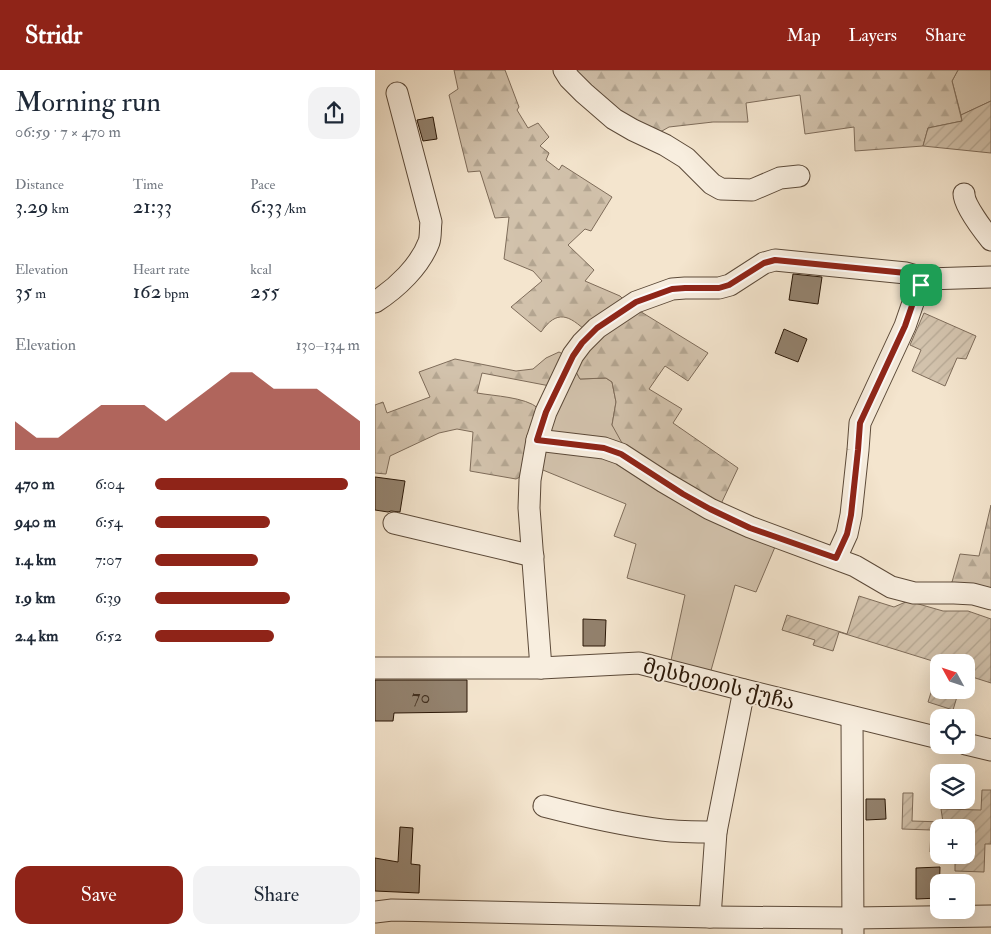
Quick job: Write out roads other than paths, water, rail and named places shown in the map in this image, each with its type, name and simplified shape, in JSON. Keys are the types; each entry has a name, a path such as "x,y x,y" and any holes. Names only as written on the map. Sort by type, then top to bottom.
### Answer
{"street":[{"path":"564,70 584,93 614,119 686,158 712,184 721,189 752,190 780,178 799,176"},
{"path":"375,302 405,278 419,261 429,240 431,222 397,92"},
{"path":"964,194 965,201 991,240"},
{"path":"541,668 529,508 529,480 537,440 546,412 573,356 582,343 597,328 636,302 672,289 719,288 729,285 764,263 775,260 906,273 927,279 991,277"},
{"path":"836,558 847,534 851,515 860,423 898,341 916,294 927,279"},
{"path":"537,440 604,448 621,454 710,509 750,528 855,566 891,587 914,593 973,594 991,598"},
{"path":"394,523 533,556"},
{"name":"მესხეთის ქუჩა","path":"375,668 541,668 639,663 930,736"},
{"path":"709,917 716,832 744,690"},
{"path":"852,717 853,926"},
{"path":"975,746 991,750"},
{"path":"544,806 628,825 663,830 716,832"},
{"path":"375,912 709,917 853,926 991,916"}]}
